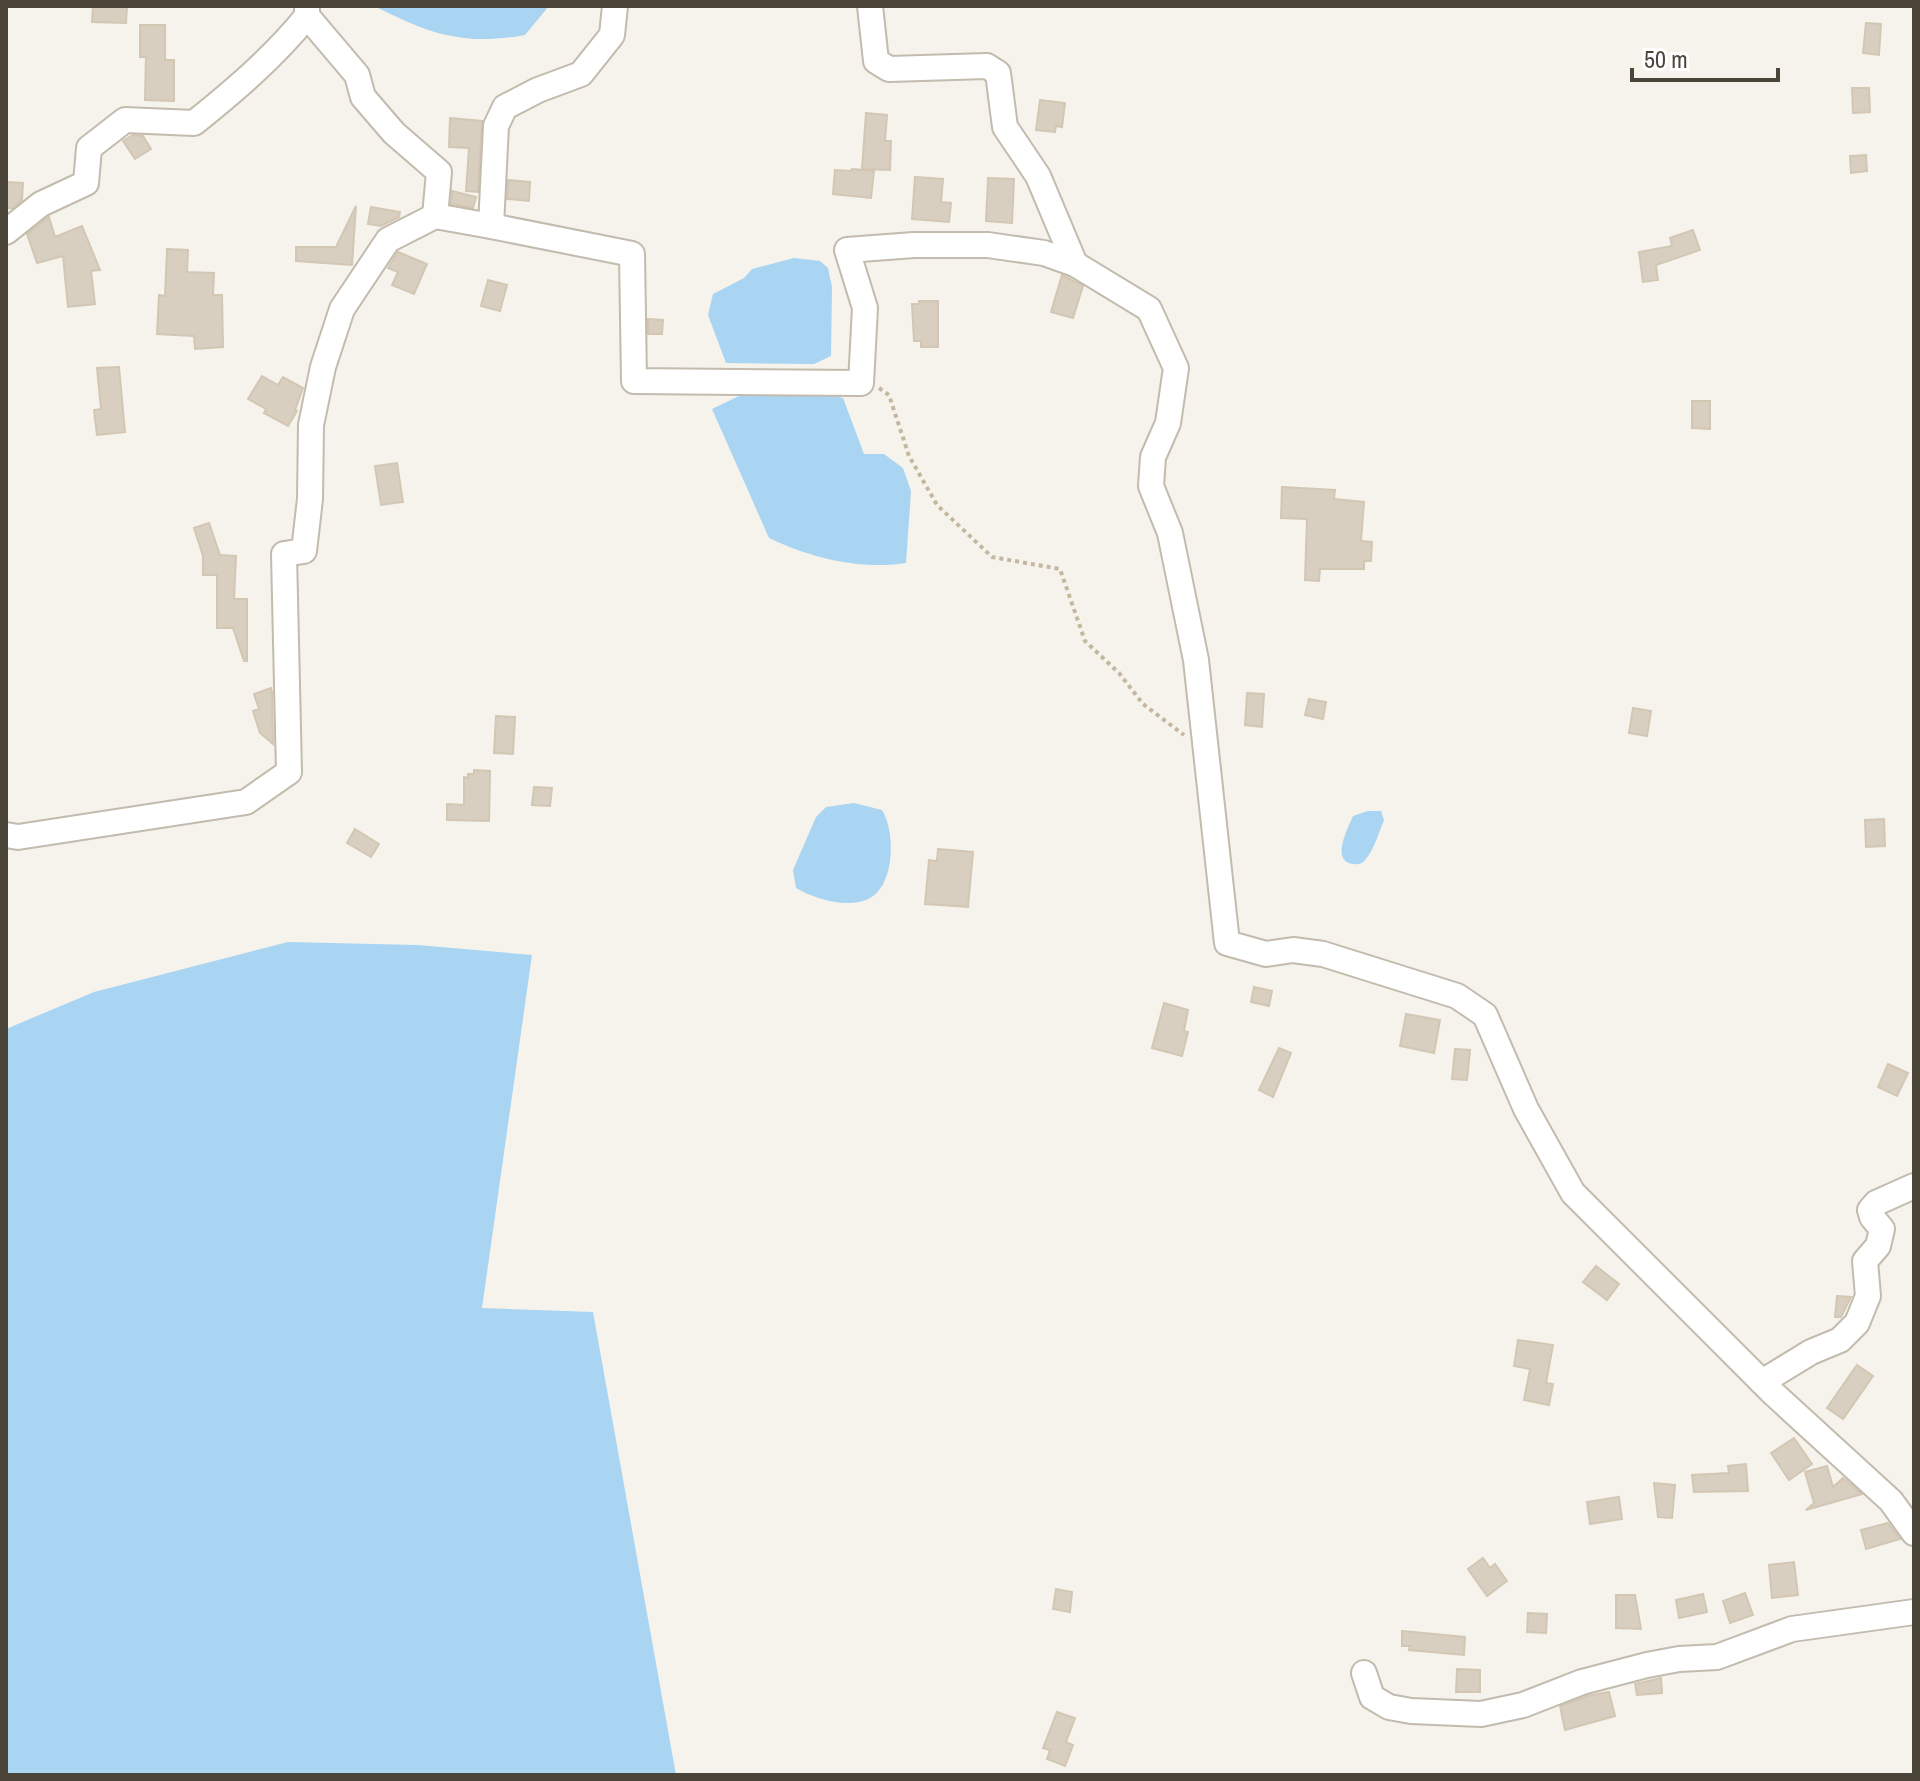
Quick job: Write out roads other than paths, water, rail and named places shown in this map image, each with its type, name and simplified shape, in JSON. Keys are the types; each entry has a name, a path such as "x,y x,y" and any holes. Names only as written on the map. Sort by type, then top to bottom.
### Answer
{"street":[{"path":"491,226 496,126 505,107 538,90 581,74 612,35 615,6"},
{"path":"870,6 876,61 889,69 987,66 998,73 1005,127 1038,176 1075,264"},
{"path":"6,232 41,204 86,183 89,148 125,120 194,123 242,84 288,40 307,11 357,75 363,97 394,133 439,172 435,216"},
{"path":"10,841 246,802 289,772 284,554 304,551 310,499 311,425 323,367 342,309 388,240 435,216 632,254 634,381 861,383 865,308 847,250 914,245 988,245 1044,253 1075,264 1149,309 1176,368 1168,423 1153,457 1151,486 1170,533 1196,660 1227,943 1266,954 1293,950 1323,954 1457,996 1485,1015 1526,1109 1573,1193 1762,1382 1891,1501 1914,1533"},
{"path":"1762,1382 1811,1352 1840,1340 1857,1323 1868,1296 1865,1261 1878,1246 1882,1229 1870,1210 1876,1203 1914,1186"},
{"path":"1364,1673 1372,1697 1389,1707 1481,1714 1523,1705 1582,1682 1647,1665 1717,1657 1792,1629 1914,1612"}],"water":[{"path":"374,6 549,6 525,35 483,39 430,30"},
{"path":"794,258 820,261 828,268 832,287 831,356 814,364 726,363 708,315 713,294 744,278 752,269"},
{"path":"833,395 843,398 864,454 884,454 903,468 911,491 906,563 871,565 836,561 769,538 712,409 739,396"},
{"path":"854,803 882,810 886,819 891,855 886,879 880,889 864,900 844,903 813,896 796,888 793,870 816,817 826,807"},
{"path":"1381,811 1384,820 1376,841 1363,862 1347,862 1342,851 1348,828 1353,816"},
{"path":"288,942 418,945 532,955 482,1308 593,1312 676,1775 6,1775 6,1029 94,992"}]}
